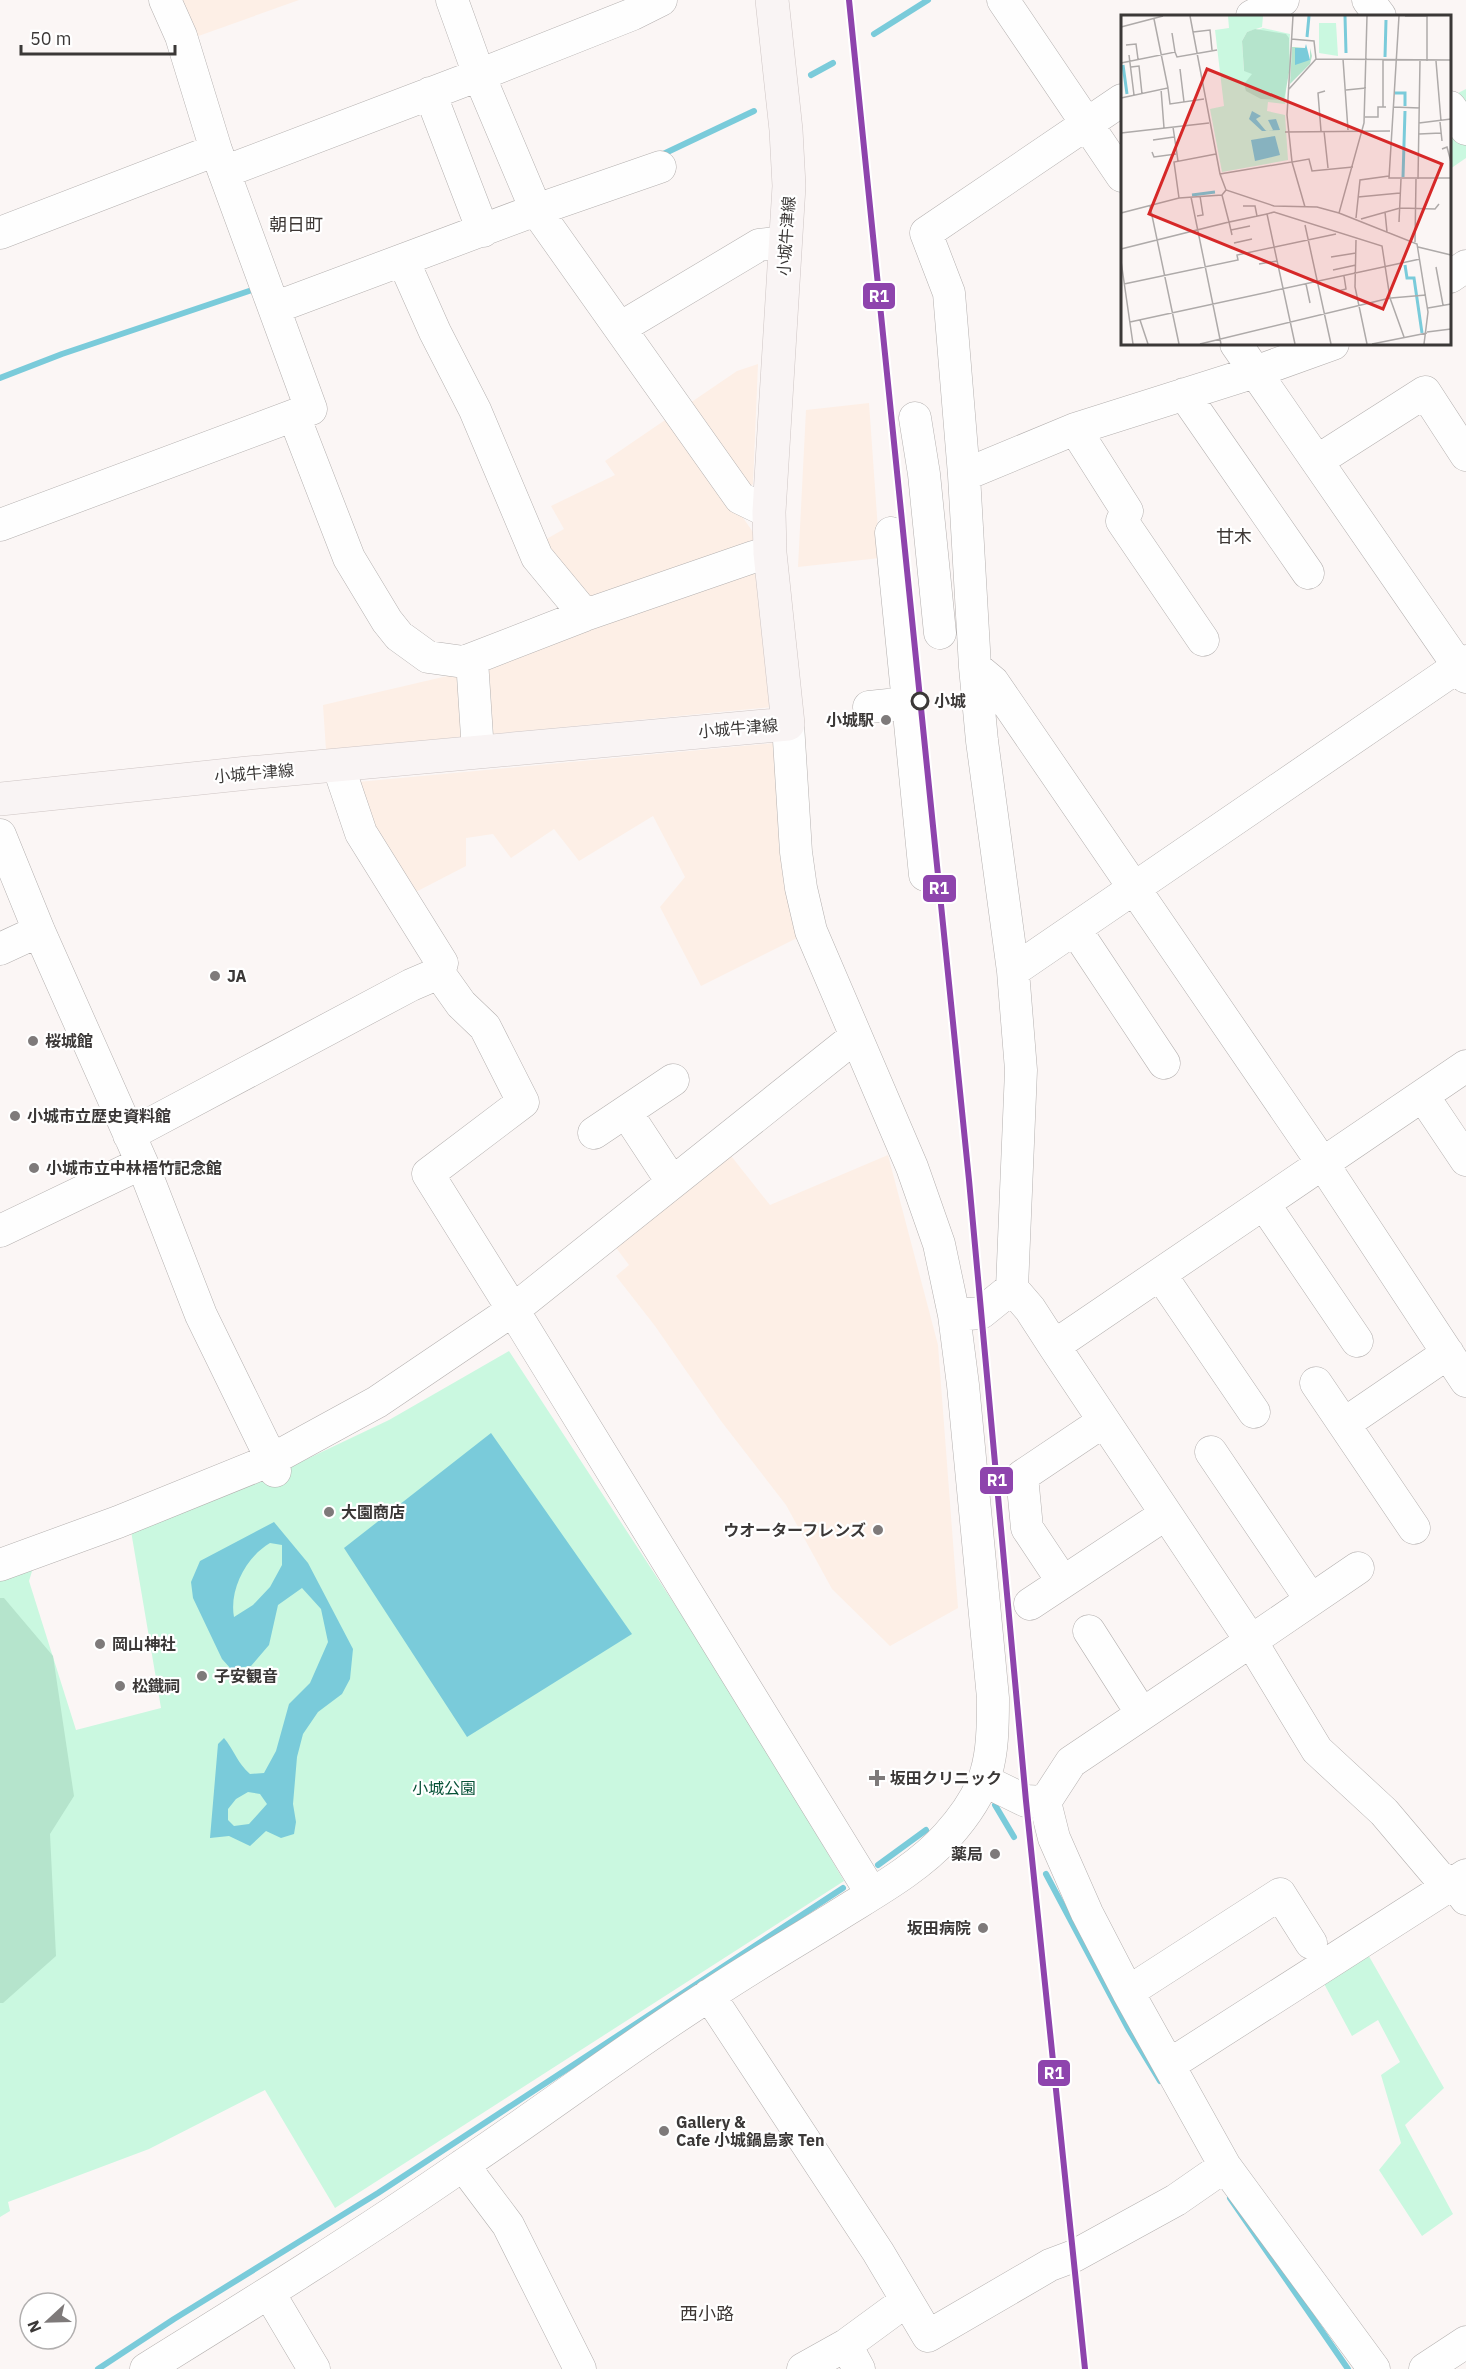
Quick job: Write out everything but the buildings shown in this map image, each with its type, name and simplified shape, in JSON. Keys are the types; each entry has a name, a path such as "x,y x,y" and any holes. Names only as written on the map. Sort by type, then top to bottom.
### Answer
{"main road":[{"name":"小城牛津線","path":"0,799 338,765 788,724 770,554 769,512 789,186 786,130 772,0"}],"street":[{"path":"0,525 311,409 220,161 181,36 165,0"},
{"path":"452,0 479,75 534,204 740,498 769,512"},
{"path":"0,233 430,93 633,14 661,0"},
{"path":"1002,0 1121,174"},
{"path":"1254,15 1283,0"},
{"path":"1368,0 1379,15"},
{"path":"430,93 483,231"},
{"path":"1121,101 926,233 949,293 964,475 975,667 982,741 1013,970 1021,1070 1012,1288 1030,1309 1251,1641 1317,1750 1384,1812 1439,1876 1462,1886"},
{"path":"1451,110 1466,129"},
{"path":"274,308 483,231 534,204 660,167"},
{"path":"620,328 759,245 785,243"},
{"path":"404,260 435,332 475,410 537,557 585,615"},
{"path":"1451,276 1466,266"},
{"path":"1013,970 1463,668 1237,345"},
{"path":"964,475 1075,429 1255,372 1330,345"},
{"path":"1317,461 1425,392 1466,455"},
{"path":"1184,394 1308,573"},
{"path":"294,416 349,558 387,621 399,636 428,657 464,662 472,660 585,615 753,557 770,554"},
{"path":"915,418 924,474 893,599 925,875"},
{"path":"1075,429 1127,510 1122,521 1203,640"},
{"path":"910,525 940,633"},
{"path":"472,660 478,752"},
{"path":"975,667 993,682 1323,1164 1466,1381"},
{"path":"869,707 905,703"},
{"path":"146,2369 269,2293 463,2165 710,1995 872,1894 928,1854 946,1836 985,1781 993,1745 993,1698 954,1315 939,1244 912,1167 811,931 801,888 796,852 788,724"},
{"path":"338,765 361,833 442,963 439,974"},
{"path":"0,835 39,931 142,1163 201,1315 273,1466"},
{"path":"1075,929 1164,1063"},
{"path":"0,949 39,931"},
{"path":"129,1135 411,985 439,974"},
{"path":"439,974 461,1004 485,1027 523,1102 428,1174 872,1894"},
{"path":"0,1565 273,1466 377,1402 513,1311 855,1037"},
{"path":"1054,1346 1466,1066"},
{"path":"594,1133 673,1080"},
{"path":"1423,1096 1466,1160"},
{"path":"626,1112 672,1182"},
{"path":"0,1231 142,1163"},
{"path":"1264,1204 1357,1341"},
{"path":"1161,1274 1254,1412"},
{"path":"954,1315 981,1313 1012,1288"},
{"path":"1344,1424 1448,1353"},
{"path":"1316,1383 1414,1528"},
{"path":"1063,1582 1027,1528 1022,1476 1104,1421"},
{"path":"1211,1452 1311,1600"},
{"path":"1030,1604 1166,1514"},
{"path":"1358,1568 1071,1762 1045,1802 1054,1838 1087,1913 1128,1992 1225,2166 1374,2369"},
{"path":"1089,1631 1142,1714"},
{"path":"985,1781 1026,1801 1045,1802"},
{"path":"1169,2065 1462,1886"},
{"path":"1128,1992 1280,1894 1311,1943"},
{"path":"710,1995 878,2252 928,2336 1050,2265 1074,2256 1176,2200 1225,2166"},
{"path":"463,2165 508,2225 580,2369"},
{"path":"269,2293 314,2369"},
{"path":"803,2369 853,2357 906,2301"},
{"path":"1425,2369 1466,2342"}],"shaded area":[{"path":"173,0 299,0 190,39"},
{"path":"758,364 753,484 730,499 755,535 772,707 326,750 323,705 460,673 585,606 536,545 564,529 551,506 615,475 605,461 737,371"},
{"path":"869,403 880,558 798,567 806,410"},
{"path":"775,743 782,862 797,938 701,986 660,907 685,877 653,816 579,861 554,829 511,858 493,834 466,838 466,866 408,896 347,783"},
{"path":"724,1147 770,1205 888,1155 938,1345 958,1608 890,1646 832,1589 786,1505 721,1421 655,1326 616,1276 629,1265 611,1241"}],"green space":[{"path":"1466,89 1466,158 1451,168 1451,96"},
{"name":"小城公園","path":"509,1351 743,1709 844,1881 335,2208 265,2090 149,2149 8,2202 10,2211 0,2217 0,1579 33,1568 29,1581 76,1730 161,1708 131,1531 269,1477 389,1420"},
{"path":"0,1598 4,1598 53,1656 74,1796 50,1834 56,1956 3,2003 0,2003"},
{"path":"1366,1951 1444,2088 1405,2125 1453,2214 1422,2236 1379,2170 1401,2143 1381,2075 1400,2062 1378,2020 1352,2036 1321,1978"}],"water":[{"path":"491,1433 632,1634 467,1737 344,1548"},
{"path":"274,1522 308,1563 353,1649 350,1679 342,1694 318,1712 303,1734 297,1757 293,1804 296,1822 294,1834 281,1838 266,1831 250,1846 229,1836 210,1838 218,1744 224,1738 242,1766 250,1774 264,1773 276,1751 289,1704 310,1683 328,1642 321,1609 302,1588 278,1605 269,1645 251,1666 231,1669 222,1659 193,1598 191,1582 200,1561","holes":["270,1543 282,1545 282,1565 270,1587 253,1605 234,1617 234,1596 241,1575 261,1549","248,1792 260,1794 267,1804 249,1824 234,1826 228,1820 228,1809 236,1799"]}],"waterway":[{"path":"874,34 928,0"},
{"path":"811,75 833,63"},
{"path":"659,156 754,111"},
{"path":"0,378 62,354 252,290"},
{"path":"995,1805 1014,1837"},
{"path":"878,1865 926,1830"},
{"path":"1046,1874 1129,2030 1160,2081"},
{"path":"98,2369 174,2319 378,2193 843,1888"},
{"path":"1230,2198 1348,2369"}],"transit line":[{"name":"R1","path":"849,0 969,1180 1026,1801 1085,2369"}],"place":[{"name":"小城","path":"920,701"},
{"name":"小城駅","path":"886,720"},
{"name":"JA","path":"215,976"},
{"name":"桜城館","path":"33,1041"},
{"name":"小城市立歴史資料館","path":"15,1116"},
{"name":"小城市立中林梧竹記念館","path":"34,1168"},
{"name":"大園商店","path":"329,1512"},
{"name":"ウオーターフレンズ","path":"878,1530"},
{"name":"岡山神社","path":"100,1644"},
{"name":"子安観音","path":"202,1676"},
{"name":"松鐡祠","path":"120,1686"},
{"name":"坂田クリニック","path":"877,1778"},
{"name":"薬局","path":"995,1854"},
{"name":"坂田病院","path":"983,1928"},
{"name":"Gallery & Cafe 小城鍋島家 Ten","path":"664,2131"}],"district":[{"name":"朝日町","path":"296,225"},
{"name":"甘木","path":"1234,537"},
{"name":"西小路","path":"707,2314"}]}
